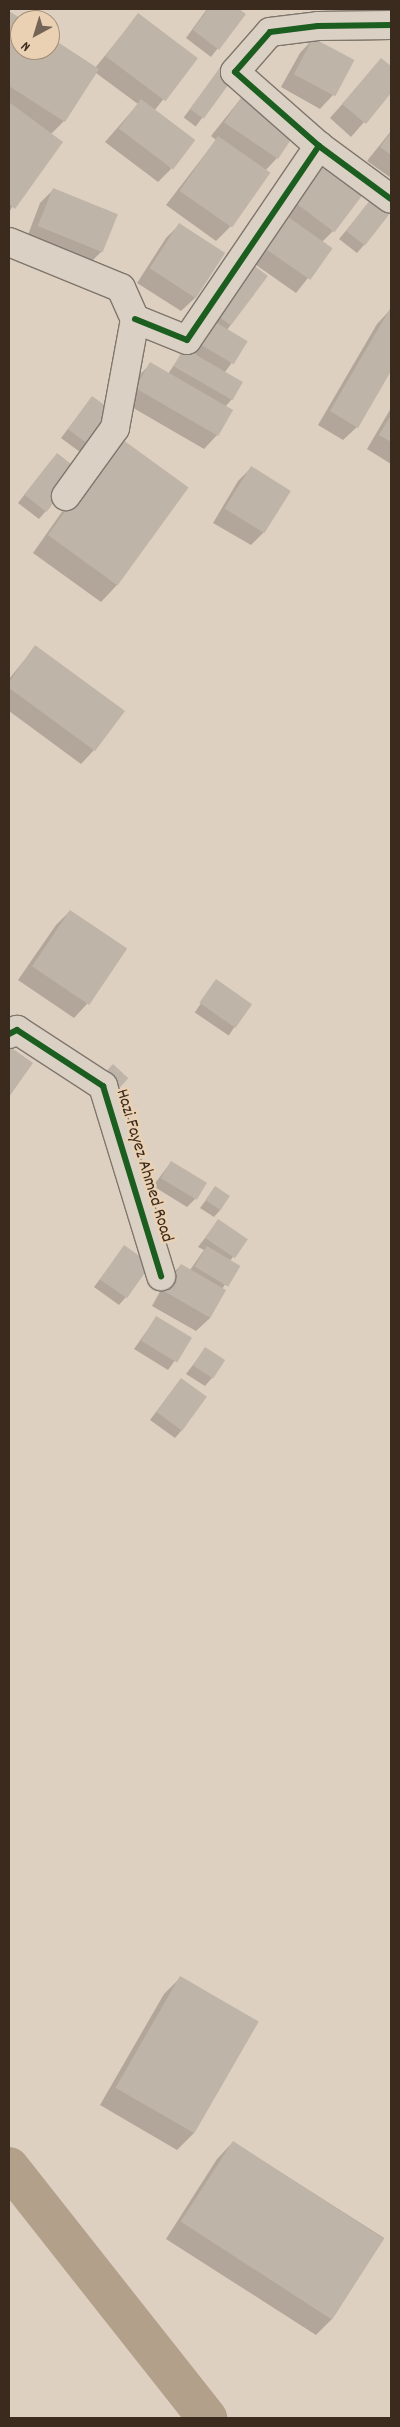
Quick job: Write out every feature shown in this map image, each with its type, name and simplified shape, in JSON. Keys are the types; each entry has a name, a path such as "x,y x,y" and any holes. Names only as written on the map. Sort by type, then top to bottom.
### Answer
{"street":[{"path":"391,25 318,26 270,32 235,72 319,146 391,198"},
{"path":"135,319 187,340 319,146"},
{"path":"9,242 121,288 135,319 115,428 66,496"},
{"name":"Hazi Fayez Ahmed Road","path":"9,1034 17,1030 103,1086 161,1276"}],"building":[{"path":"208,9 239,9 246,14 219,50 193,30"},
{"path":"9,11 10,60 60,60 60,44 99,69 65,122 9,86"},
{"path":"138,13 198,58 165,101 106,56"},
{"path":"313,38 354,60 335,96 294,74"},
{"path":"381,58 391,66 391,93 366,124 342,104"},
{"path":"221,66 235,76 204,119 190,109"},
{"path":"242,96 296,132 278,159 224,123"},
{"path":"141,99 195,140 173,169 119,129"},
{"path":"9,102 63,142 15,209 9,204"},
{"path":"391,132 391,155 380,147"},
{"path":"218,136 270,173 232,228 180,191"},
{"path":"322,159 365,191 334,232 291,200"},
{"path":"53,188 118,214 103,252 38,226"},
{"path":"370,200 389,215 365,246 346,231"},
{"path":"281,212 333,248 310,280 259,244"},
{"path":"179,223 225,253 196,298 150,268"},
{"path":"248,261 268,276 231,326 211,311"},
{"path":"391,307 391,371 358,428 330,411"},
{"path":"209,318 248,341 234,364 195,341"},
{"path":"184,348 243,382 232,400 174,366"},
{"path":"150,362 233,410 218,436 135,388"},
{"path":"92,396 113,411 89,444 68,429"},
{"path":"391,415 391,442 379,435"},
{"path":"119,437 189,488 117,585 48,535"},
{"path":"57,453 79,470 46,512 24,495"},
{"path":"251,466 291,491 264,533 225,508"},
{"path":"35,645 125,711 95,751 9,688 9,682"},
{"path":"70,910 127,949 89,1005 32,966"},
{"path":"216,979 252,1004 235,1028 199,1003"},
{"path":"9,1046 33,1063 9,1097"},
{"path":"113,1064 128,1078 119,1088 104,1074"},
{"path":"171,1161 207,1183 197,1200 161,1178"},
{"path":"215,1186 230,1196 220,1210 205,1200"},
{"path":"218,1219 248,1239 235,1258 205,1238"},
{"path":"124,1245 151,1264 127,1298 100,1279"},
{"path":"207,1246 240,1266 228,1287 195,1267"},
{"path":"181,1264 226,1290 210,1318 165,1292"},
{"path":"156,1316 192,1338 177,1362 141,1341"},
{"path":"205,1347 225,1360 213,1379 193,1365"},
{"path":"181,1378 207,1397 182,1431 156,1412"},
{"path":"180,1976 259,2022 194,2133 116,2088"},
{"path":"233,2141 384,2239 332,2320 181,2222"}],"waterway":[{"path":"9,2167 207,2418"}],"cycle path":[{"path":"319,146 235,72 270,32 318,26 391,25"},
{"path":"135,319 187,340 319,146 391,199"},
{"path":"9,1034 17,1030 103,1086 161,1276"}]}
